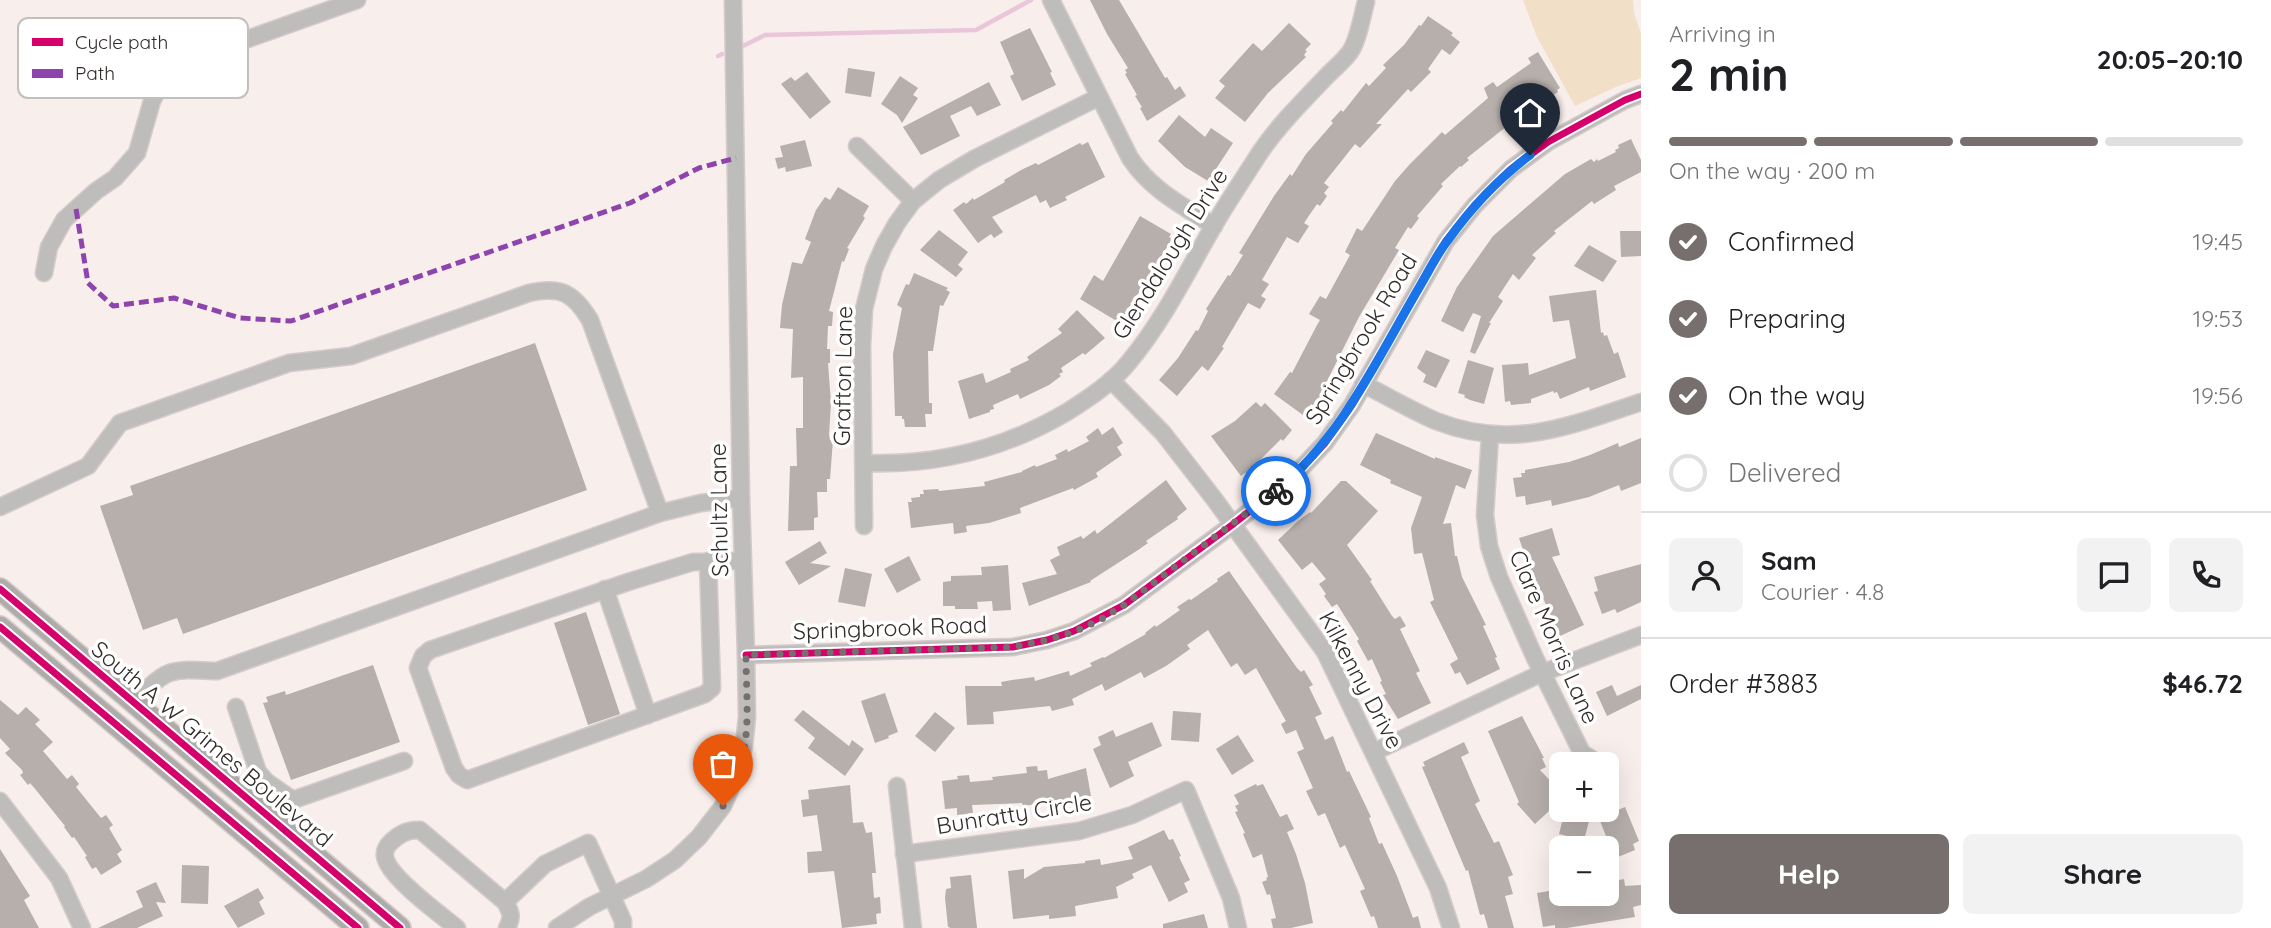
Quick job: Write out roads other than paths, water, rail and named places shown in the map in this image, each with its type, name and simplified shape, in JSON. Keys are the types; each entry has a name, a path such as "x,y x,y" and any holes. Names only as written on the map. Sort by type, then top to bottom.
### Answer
{"main road":[{"name":"South A W Grimes Boulevard","path":"0,589 400,928"},
{"name":"South A W Grimes Boulevard","path":"0,627 358,928"},
{"path":"116,725 134,702"},
{"path":"257,843 275,822"}],"street":[{"path":"248,39 357,0"},
{"name":"Schultz Lane","path":"557,928 589,907 646,879 675,860 699,837 723,806 737,774 744,746 747,717 733,0"},
{"name":"Glendalough Drive","path":"864,463 918,462 983,450 1047,424 1111,380 1127,364 1166,311 1214,226 1263,148 1298,106 1352,50 1366,2"},
{"path":"1054,5 1139,171 1162,193 1214,226"},
{"name":"Springbrook Road","path":"746,655 1013,647 1074,632 1124,605 1233,525 1294,476 1325,443 1352,405 1446,242 1475,205 1511,169 1548,142 1641,94"},
{"name":"Grafton Lane","path":"864,526 864,309 874,269 884,246 914,201 939,180 974,159 1099,97"},
{"path":"44,273 49,247 64,220 115,178 137,153 154,98"},
{"path":"857,146 914,201"},
{"path":"0,507 88,466 120,423 289,363 351,356 529,293 548,289 567,294 580,305 590,320 660,513"},
{"name":"Kilkenny Drive","path":"1111,380 1163,433 1325,652 1438,888 1451,928"},
{"path":"1363,384 1436,421 1490,435 1527,435 1562,429 1641,402"},
{"name":"Clare Morris Lane","path":"1490,435 1485,515 1489,546 1499,577 1542,673 1582,752"},
{"path":"134,702 159,676 178,670 217,671 660,513 701,503 741,498"},
{"path":"708,561 712,688 705,694 467,780 459,775 454,768 418,668 423,656 430,650 693,562 708,561 743,561"},
{"path":"605,590 648,715"},
{"path":"1374,752 1542,673 1641,635"},
{"path":"236,707 258,772 267,782 293,800"},
{"path":"275,822 293,800 404,761"},
{"path":"897,786 913,928"},
{"name":"Bunratty Circle","path":"904,854 1079,831 1132,815 1186,790 1231,898 1238,928"},
{"path":"0,801 59,878 82,928"},
{"path":"457,928 399,879 388,866 384,855 387,846 398,835 413,829 420,830 505,902 511,912 511,921 507,928"},
{"path":"505,902 545,864 588,843 623,921 623,928"}],"waterway":[{"path":"743,46 765,35 976,30 1031,0"},
{"path":"718,56 722,54"}]}
